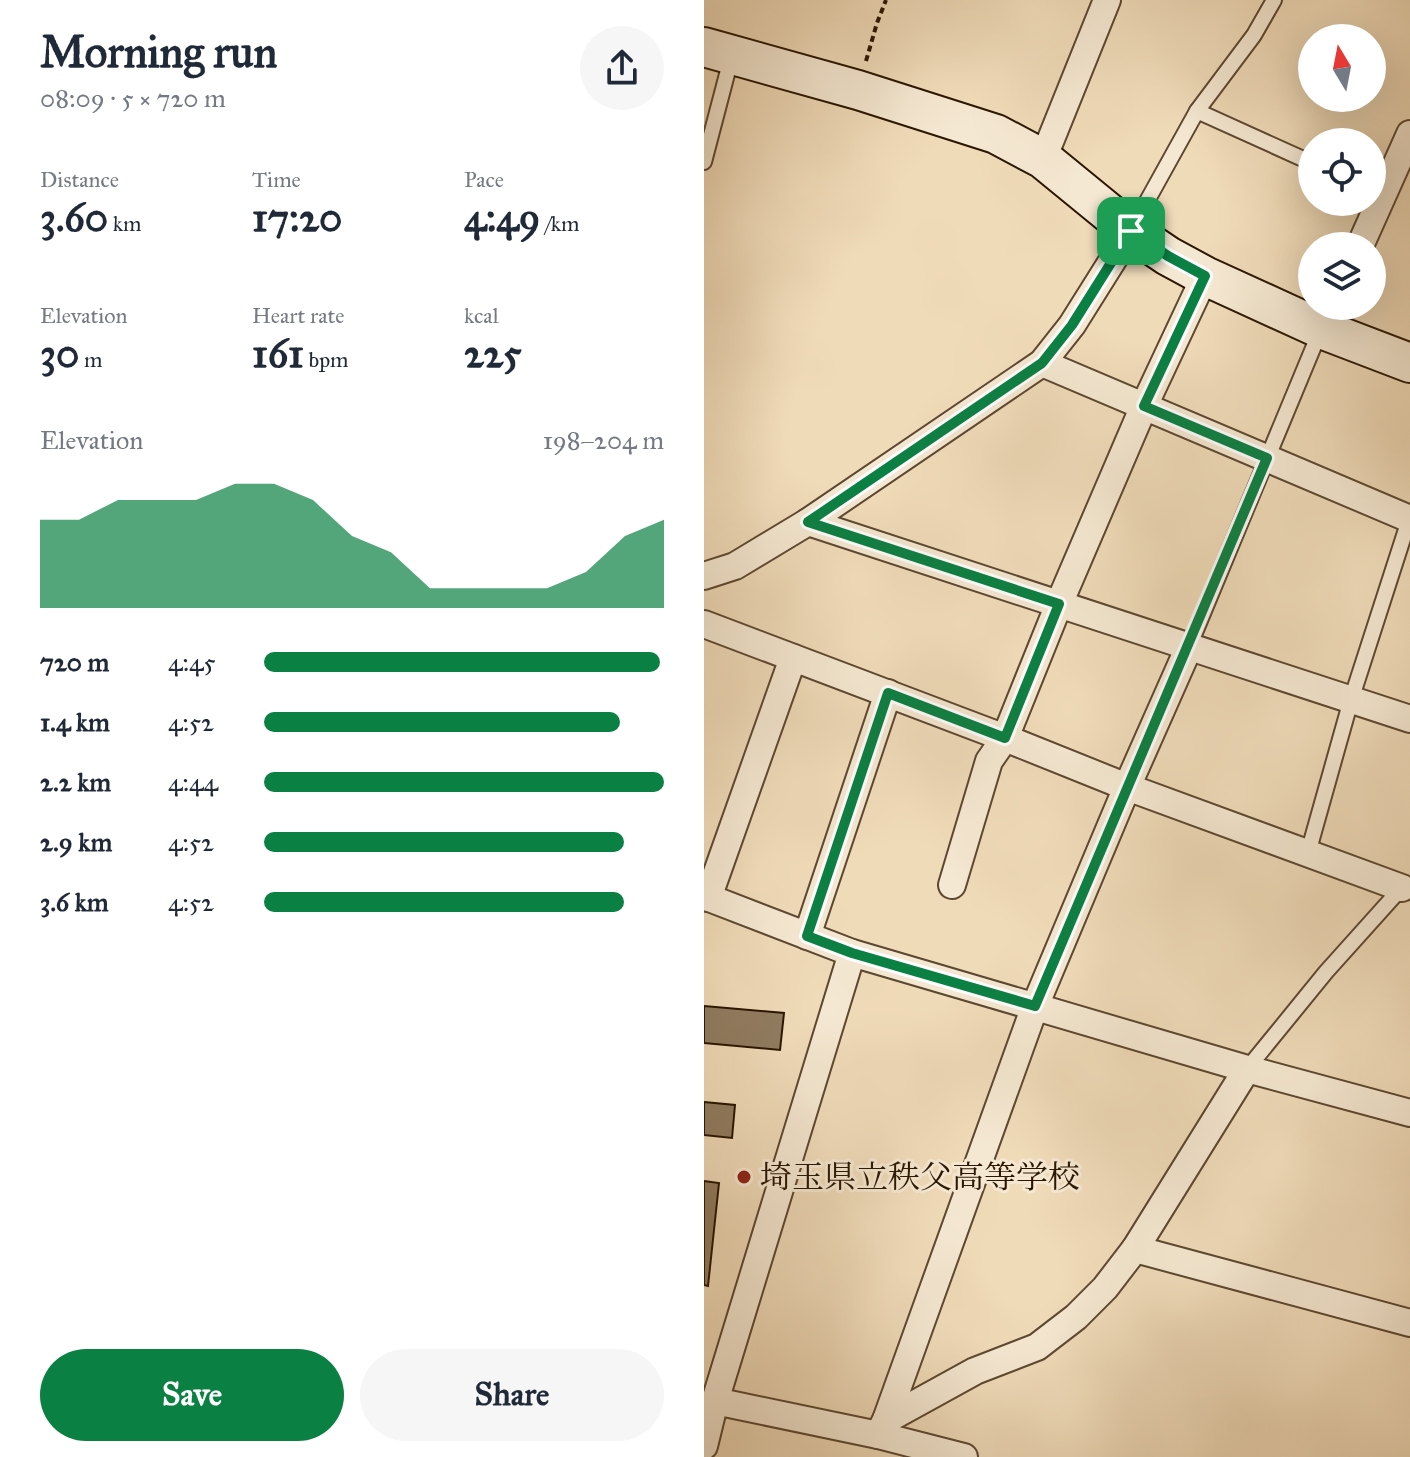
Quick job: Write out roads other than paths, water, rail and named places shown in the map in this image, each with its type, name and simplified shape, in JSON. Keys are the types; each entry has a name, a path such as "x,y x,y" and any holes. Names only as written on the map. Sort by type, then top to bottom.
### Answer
{"street":[{"path":"1043,159 1107,0"},
{"path":"718,51 858,90 996,134 1043,159 1131,231 1168,256 1205,276 1298,308"},
{"path":"1386,178 1410,134"},
{"path":"704,576 735,566 808,522 1042,363 1072,325 1131,231"},
{"path":"952,885 989,761 1005,738 1144,406 1205,276"},
{"path":"1331,320 1410,363"},
{"path":"1042,363 1410,518"},
{"path":"808,522 1410,719"},
{"path":"704,624 1127,787 1308,853 1406,883"},
{"path":"882,1428 1035,1006 1189,647"},
{"path":"793,658 706,897 852,953 1247,1069 1410,1113"},
{"path":"807,936 888,693"},
{"path":"704,1446 715,1401 852,953"},
{"path":"882,1428 975,1371 1037,1347 1076,1317 1105,1288 1135,1249 1247,1069"},
{"path":"1135,1249 1410,1323"},
{"path":"715,1401 882,1428 964,1457"}],"lane":[{"path":"1131,231 1197,111 1254,35 1274,0"},
{"path":"704,162 718,51"},
{"path":"1197,111 1298,157"},
{"path":"1189,647 1326,320"},
{"path":"1308,853 1351,700 1410,518"},
{"path":"1247,1069 1326,972 1406,883"}],"place":[{"name":"埼玉県立秩父高等学校","path":"744,1177"}]}
